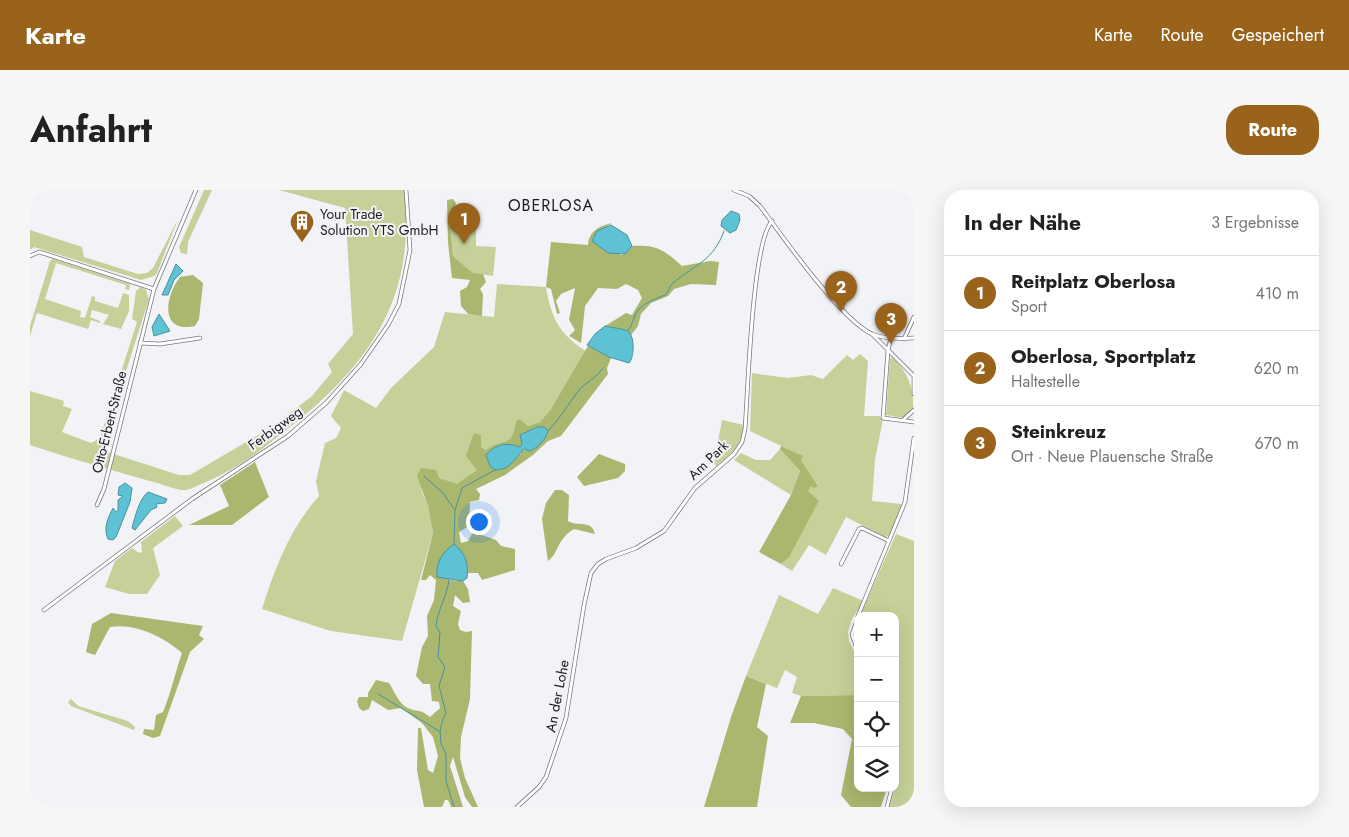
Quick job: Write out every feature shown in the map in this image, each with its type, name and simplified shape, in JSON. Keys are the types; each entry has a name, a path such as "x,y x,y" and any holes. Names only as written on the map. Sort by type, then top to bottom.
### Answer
{"street":[{"name":"Otto-Erbert-Straße","path":"97,505 104,490 154,289 196,190"},
{"name":"Ferbigweg","path":"44,610 192,499 288,436 326,403 361,364 388,325 399,304 410,250 411,231 406,190"},
{"path":"734,190 749,196 772,221 842,309 914,376 914,394"},
{"name":"Am Park","path":"584,605 591,573 598,564 644,544 664,531 695,488 734,454 742,442 746,415 757,267 765,234 772,221"},
{"path":"30,256 39,252 154,289"},
{"path":"904,339 914,317"},
{"path":"871,334 891,338 914,338"},
{"path":"140,343 160,344 200,338"},
{"path":"891,338 888,350 883,418 914,422"},
{"path":"903,420 914,410"},
{"path":"860,612 907,496 914,438"},
{"path":"841,564 859,529 862,528 889,541"},
{"name":"An der Lohe","path":"517,807 540,787 552,763 566,718 584,605"},
{"path":"887,807 891,792"}],"green space":[{"path":"204,190 212,190 188,242 187,254 181,253 179,247"},
{"path":"279,190 404,190 406,232 402,270 392,304 376,335 356,364 331,391 303,417 247,460 213,479 186,490 172,488 30,445 30,391 64,401 63,406 72,409 62,432 91,443 100,438 137,322 132,319 136,291 141,287 146,290 149,299 101,450 179,475 190,475 270,428 312,396 332,372 328,364 353,334 345,208"},
{"path":"453,199 456,203 454,211 449,211 453,256 473,273 483,274 486,282 480,289 483,294 482,316 468,314 461,306 460,291 467,287 470,280 452,278 448,243 447,200"},
{"path":"449,211 469,211 476,227 476,246 496,247 493,276 473,273 453,256"},
{"path":"178,219 157,273 154,276 141,280 34,247 30,250 30,230 82,247 84,257 138,274 147,273 153,268"},
{"path":"612,223 604,228 620,255 625,254 632,246 648,246 660,249 682,266 710,261 719,262 716,285 691,284 674,289 668,296 651,303 641,314 638,326 631,335 628,331 605,326 626,313 632,315 642,298 638,290 626,284 617,289 598,288 585,306 581,343 569,336 575,330 569,320 575,288 561,294 556,301 560,313 557,314 551,289 546,287 551,242 588,245 590,236 596,230"},
{"path":"53,259 130,284 129,290 125,289 126,285 56,263 45,299 81,311 80,317 85,318 92,296 95,297 95,301 118,308 123,293 129,295 129,311 121,329 103,324 109,315 92,310 90,317 100,321 100,323 91,320 88,329 37,313 30,336 30,326 50,261"},
{"path":"193,275 203,283 199,319 195,326 183,327 175,324 170,319 168,312 169,303 171,294 180,277"},
{"path":"497,284 546,287 551,308 558,325 569,339 586,351 551,409 540,422 528,426 520,419 516,421 512,436 509,439 486,450 481,447 477,470 457,485 439,478 421,489 428,506 433,533 402,641 331,631 262,609 284,549 300,521 319,496 316,481 325,443 336,438 341,428 331,416 344,390 376,408 391,388 434,347 445,312 494,317"},
{"path":"588,346 611,358 607,368 608,374 561,436 548,441 533,455 505,475 476,489 480,494 479,500 470,502 469,526 459,532 461,543 468,541 473,532 496,540 501,546 515,549 515,570 482,580 478,573 467,573 466,561 449,580 463,581 468,589 470,602 463,603 455,595 453,606 461,611 458,624 460,630 472,631 470,699 461,737 460,758 465,778 478,807 472,807 465,797 453,757 450,766 463,807 451,807 448,800 445,800 442,807 424,807 417,770 418,728 421,728 428,770 433,773 438,756 433,737 422,723 401,708 388,710 372,700 369,709 363,711 359,708 357,701 359,697 368,697 368,693 376,680 389,683 399,701 408,708 430,717 440,708 439,702 432,701 430,684 423,684 416,676 422,647 428,636 427,616 434,600 436,580 430,575 426,580 421,580 433,533 428,506 417,476 421,468 436,470 439,478 457,484 477,470 466,456 474,433 481,435 481,447 486,450 509,439 512,436 516,421 520,419 528,426 540,422 551,409","holes":["537,427 544,427 548,431 526,450 521,451 521,454 490,466 486,455 515,445 520,447"]},
{"path":"860,354 868,361 864,416 879,416 883,419 875,460 872,501 902,504 891,535 885,537 846,517 826,555 809,545 792,571 781,564 789,556 819,501 807,491 811,486 818,486 801,460 802,456 750,431 752,373 788,378 811,375 823,379 847,355 853,360"},
{"path":"892,357 906,374 911,386 913,408 903,418 886,415 890,359"},
{"path":"722,420 744,425 738,443 731,453 716,466 714,463"},
{"path":"781,446 803,456 801,460 818,486 814,488 811,486 808,491 819,501 789,557 781,564 759,552 791,495 800,471 780,449"},
{"path":"780,449 800,471 791,495 734,460 741,453 756,460 770,460"},
{"path":"599,454 625,464 625,471 618,478 584,486 577,477"},
{"path":"255,462 269,497 232,525 189,525 229,506 220,485"},
{"path":"555,490 562,490 569,495 568,521 591,526 595,534 574,529 568,533 552,558 548,561 542,519 546,503"},
{"path":"175,516 183,526 153,548 160,575 147,594 129,594 105,587 115,561 132,548 139,553 142,552 141,542"},
{"path":"896,534 914,541 914,807 889,807 894,792 899,792 899,612 862,612"},
{"path":"833,588 864,601 857,612 854,612 848,632 849,641 854,651 854,695 801,696 792,693 797,677 785,670 777,688 746,676 779,595 818,614"},
{"path":"111,613 203,626 199,635 204,639 190,652 160,736 153,738 143,734 144,729 154,730 156,715 163,712 182,653 149,632 120,626 110,627 95,655 86,652 92,624"},
{"path":"746,676 766,684 757,727 768,736 757,807 704,807 731,717"},
{"path":"854,695 854,792 886,792 881,807 851,807 841,795 852,739 843,729 814,723 790,723 801,696"},
{"path":"71,699 78,706 128,721 135,727 134,730 71,706 68,702"}],"water":[{"path":"731,211 739,214 740,220 736,230 730,233 721,226 722,220"},
{"path":"611,225 627,235 632,246 625,254 608,253 592,241 597,231"},
{"path":"176,264 183,271 174,280 168,295 162,295"},
{"path":"159,314 170,331 154,336 152,327"},
{"path":"605,326 624,330 631,335 633,348 629,363 609,357 587,345 595,334"},
{"path":"537,427 544,427 548,431 539,445 530,451 524,449 505,468 495,470 490,466 486,455 490,451 502,445 520,447 522,444 520,435"},
{"path":"125,483 132,488 130,502 116,537 113,540 108,539 106,527 108,519 113,508 116,512 118,511 118,500 123,496 118,495 119,487"},
{"path":"148,492 167,499 165,503 156,504 157,507 151,510 135,530 132,528 138,508"},
{"path":"454,544 461,551 467,564 467,578 463,581 437,577 441,558"}],"waterway":[{"path":"628,331 638,310 647,303 666,294 673,283 703,261 715,249 724,231"},
{"path":"548,431 579,390 598,375 603,368"},
{"path":"454,544 455,510 462,488 495,470"},
{"path":"424,476 443,493 454,509"},
{"path":"449,580 436,626 440,633 438,657 445,667 439,686 446,713 440,731 441,744 446,754 446,781 454,807"},
{"path":"378,694 439,731"}],"place":[{"name":"Your Trade Solution YTS GmbH","path":"302,243"},
{"name":"Reitplatz Oberlosa","path":"464,244"},
{"name":"Oberlosa, Sportplatz","path":"841,312"},
{"name":"Steinkreuz","path":"891,344"}],"district":[{"name":"OBERLOSA","path":"551,205"}]}
